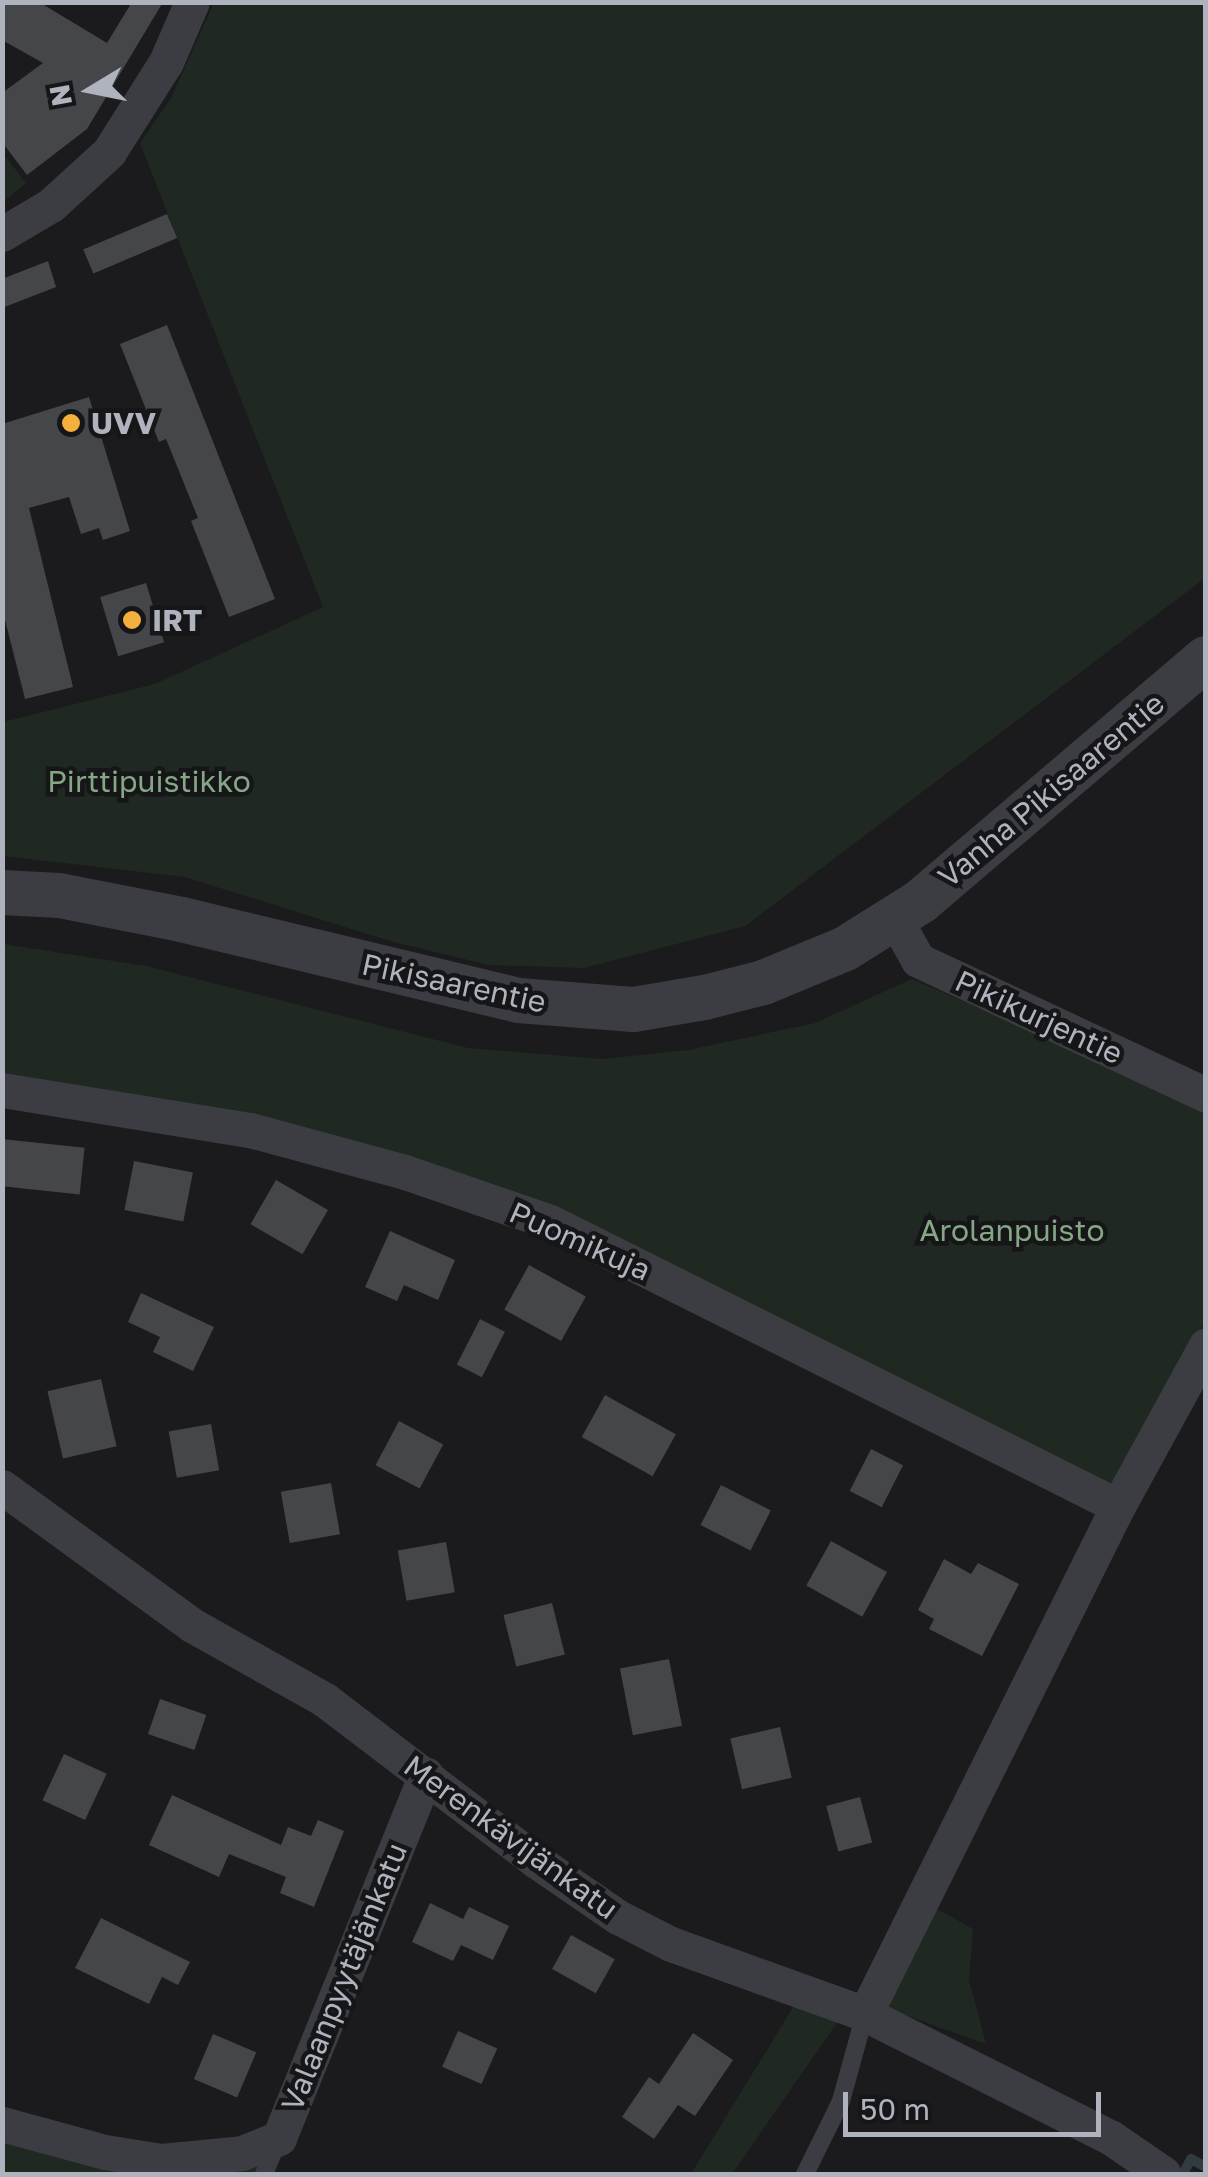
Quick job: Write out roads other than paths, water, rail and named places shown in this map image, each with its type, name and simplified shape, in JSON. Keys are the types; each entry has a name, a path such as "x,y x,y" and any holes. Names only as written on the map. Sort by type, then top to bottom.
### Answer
{"street":[{"path":"2,234 73,188 109,152 166,62 192,2"},
{"name":"Vanha Pikisaarentie","path":"894,917 920,901 1206,658"},
{"name":"Pikisaarentie","path":"2,892 59,895 181,918 518,1000 633,1009 764,982 845,948 894,917"},
{"name":"Pikikurjentie","path":"894,917 918,960 1206,1095"},
{"name":"Puomikuja","path":"2,1090 250,1130 406,1172 550,1222 1118,1506"},
{"path":"865,2014 1118,1506 1206,1345"},
{"name":"Merenkävijänkatu","path":"2,1487 192,1625 325,1700 618,1917 671,1944 865,2014 1110,2137 1164,2174"},
{"name":"Valaanpyytäjänkatu","path":"2,2124 105,2152 161,2161 242,2153 279,2138 426,1775"}],"lane":[{"path":"805,2174 842,2101 865,2014"},
{"path":"264,2174 279,2138"}],"waterway":[{"path":"1183,2174 1191,2159 1206,2167"}],"place":[{"name":"UVV","path":"71,423"},
{"name":"IRT","path":"132,620"}],"park label":[{"name":"Pirttipuistikko","path":"149,781"},
{"name":"Arolanpuisto","path":"1012,1230"}]}
